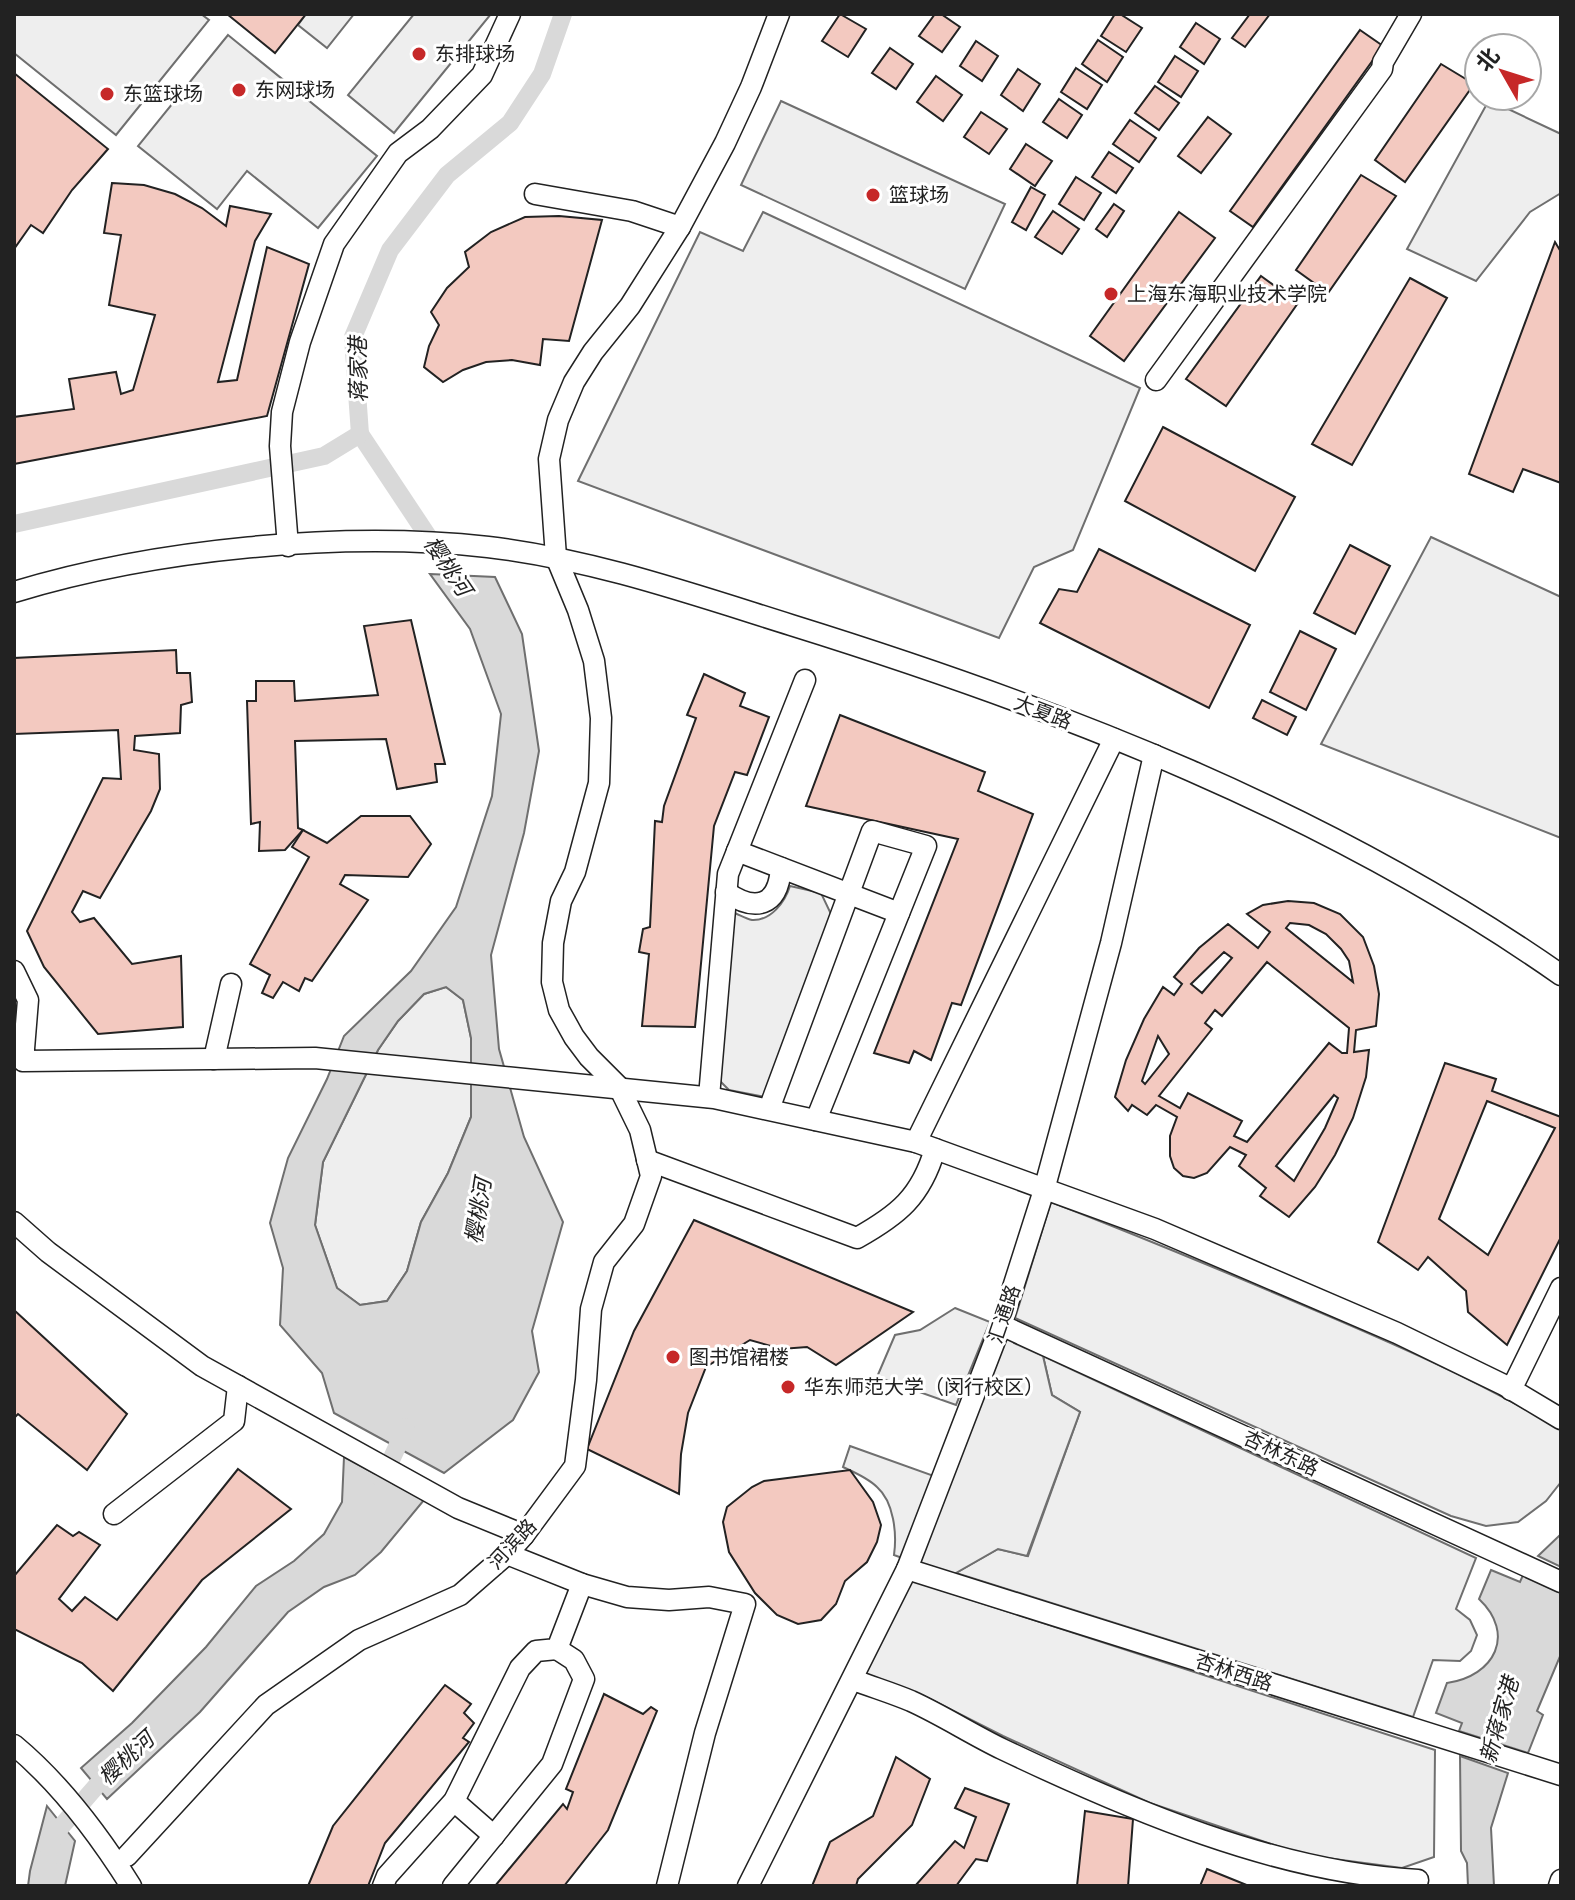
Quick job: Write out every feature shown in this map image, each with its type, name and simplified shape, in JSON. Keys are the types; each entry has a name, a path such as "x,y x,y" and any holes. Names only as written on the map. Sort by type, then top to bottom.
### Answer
{"street":[{"path":"288,546 280,446 282,412 300,342 334,244 398,153 430,129 482,75 510,14"},
{"name":"河滨路","path":"127,1856 266,1705 359,1640 460,1595 524,1535 575,1466 591,1309 604,1262 634,1224 651,1176 640,1130 619,1087 574,1037 559,1010 552,982 553,943 561,901 575,872 599,783 601,718 594,661 578,610 556,557 549,459 558,420 574,382 593,352 630,306 680,227 725,143 779,14"},
{"path":"1156,380 1382,69 1411,14"},
{"path":"535,194 632,211 680,227"},
{"name":"大夏路","path":"14,592 172,557 288,546 386,542 486,547 556,557 686,592 879,652 1154,755 1263,802 1385,864 1505,936 1561,975"},
{"path":"709,1097 728,874 805,680"},
{"path":"647,1160 857,1238 894,1217 928,1174 925,1145 1114,739"},
{"name":"汇通路","path":"748,1886 907,1569 1001,1325 1044,1190 1111,943 1154,755"},
{"path":"769,1109 872,831 926,846 816,1120"},
{"path":"737,851 899,913"},
{"path":"726,892 742,903 755,906 771,898 780,881 781,868"},
{"path":"14,971 28,1000 19,1061 315,1058 709,1097 925,1145 1183,1241 1397,1333 1511,1390 1561,1419"},
{"path":"214,1059 231,984"},
{"path":"14,1222 48,1252 202,1366 458,1508 524,1535"},
{"path":"1511,1390 1561,1288"},
{"name":"杏林东路","path":"1001,1325 1561,1582"},
{"path":"114,1514 234,1421 238,1386"},
{"path":"507,1554 582,1584 627,1597 669,1600 709,1597 745,1604 705,1733 667,1886"},
{"name":"杏林西路","path":"907,1569 1561,1775"},
{"path":"557,1649 582,1584"},
{"path":"383,1886 387,1876 454,1801 520,1668 536,1651 557,1649 574,1660 584,1679 552,1764 453,1886"},
{"path":"854,1680 909,1700 1001,1748 1148,1812 1241,1845 1367,1881 1418,1880"},
{"path":"14,1745 42,1771 104,1842 131,1886"},
{"path":"454,1801 494,1836"},
{"path":"1559,1886 1561,1880"}],"shaded area":[{"name":"东篮球场","path":"14,14 201,14 209,20 116,135 14,53"},
{"path":"306,14 354,14 327,48 298,25"},
{"name":"东排球场","path":"414,14 491,14 394,133 348,95"},
{"name":"东网球场","path":"228,35 377,156 318,228 247,171 217,209 138,146"},
{"name":"篮球场","path":"781,101 1005,204 965,289 741,185"},
{"path":"1482,112 1514,112 1561,134 1561,193 1530,212 1476,281 1407,249"},
{"path":"763,212 1140,388 1073,550 1034,567 999,638 578,481 700,232 743,251"},
{"path":"1431,537 1561,597 1561,838 1321,744"},
{"path":"790,886 821,893 831,914 765,1097 729,1090 719,1080 732,912 752,920 765,917 781,904"},
{"path":"446,987 463,1000 471,1038 471,1117 448,1173 421,1222 407,1271 387,1301 360,1305 337,1288 315,1225 323,1162 378,1050 398,1021 424,994"},
{"path":"1051,1202 1365,1332 1464,1377 1528,1411 1560,1429 1561,1482 1546,1501 1518,1522 1486,1526 1451,1516 1015,1318"},
{"path":"955,1308 990,1322 956,1405 877,1377 895,1335 920,1330"},
{"path":"999,1330 1015,1338 1014,1343 1043,1356 1052,1395 1080,1412 1027,1556 998,1549 956,1573 956,1584 907,1569"},
{"path":"1043,1356 1476,1558 1456,1609 1470,1620 1477,1635 1471,1651 1460,1661 1433,1660 1413,1717 956,1573 998,1549 1028,1556 1080,1412 1052,1395"},
{"path":"850,1446 934,1476 902,1558 894,1555 893,1519 883,1493 869,1481 843,1467"},
{"path":"910,1580 1435,1750 1434,1857 1402,1868 1304,1855 1150,1803 926,1697 865,1674"}],"water":[{"path":"430,574 495,577 522,634 539,751 524,833 491,955 499,1049 524,1137 563,1222 532,1331 539,1372 513,1420 444,1473 334,1413 322,1373 280,1325 283,1268 270,1223 288,1158 327,1079 344,1036 411,971 456,907 492,796 501,714 470,629","holes":["446,987 463,1000 471,1038 471,1117 448,1173 421,1222 407,1271 387,1301 360,1305 337,1288 315,1225 323,1162 378,1050 398,1021 424,994"]},
{"path":"344,1457 424,1500 381,1552 355,1575 324,1587 288,1612 200,1712 107,1799 81,1768 132,1723 206,1647 256,1586 294,1561 324,1534 342,1502"},
{"path":"1561,1534 1561,1567 1538,1556"},
{"name":"新蒋家港","path":"1491,1570 1520,1582 1523,1575 1561,1593 1561,1654 1537,1711 1543,1715 1528,1753 1459,1731 1462,1723 1436,1713 1447,1683 1477,1672 1495,1652 1498,1639 1496,1626 1479,1599"},
{"path":"1460,1756 1508,1773 1491,1828 1494,1886 1468,1886 1467,1863 1461,1851"},
{"path":"47,1806 75,1841 65,1886 28,1886 30,1871"}],"building":[{"path":"227,14 306,14 275,53"},
{"path":"840,14 866,29 848,57 822,41"},
{"path":"935,14 941,14 960,27 942,52 919,36"},
{"path":"1115,14 1142,28 1126,52 1101,36"},
{"path":"1250,14 1270,14 1245,47 1232,38"},
{"path":"1196,23 1220,39 1204,64 1180,47"},
{"path":"1360,30 1383,46 1253,227 1230,211"},
{"path":"1098,40 1123,57 1107,82 1082,64"},
{"path":"976,41 998,56 982,81 960,66"},
{"path":"890,48 913,64 896,89 872,73"},
{"path":"1175,56 1198,71 1181,97 1158,82"},
{"path":"1441,64 1463,77 1463,100 1405,182 1375,160"},
{"path":"1076,68 1102,85 1087,109 1061,92"},
{"path":"1018,69 1040,84 1023,111 1001,95"},
{"path":"14,73 108,149 72,190 43,233 31,225 14,249"},
{"path":"936,76 962,95 943,121 917,102"},
{"path":"1155,86 1179,103 1159,130 1135,113"},
{"path":"1059,99 1082,115 1067,138 1043,122"},
{"path":"981,112 1007,129 989,154 964,137"},
{"path":"1208,117 1231,134 1201,173 1178,156"},
{"path":"1130,120 1156,138 1139,162 1113,144"},
{"path":"1026,144 1052,161 1035,186 1010,169"},
{"path":"1109,152 1133,168 1116,193 1092,177"},
{"path":"1361,175 1396,196 1328,293 1296,270"},
{"path":"1076,177 1101,193 1084,220 1059,204"},
{"path":"112,183 144,185 175,194 202,208 226,226 230,206 271,214 255,241 218,382 237,380 267,247 309,264 267,416 14,464 14,417 74,409 69,379 116,372 121,394 133,390 155,315 109,305 121,235 104,233"},
{"path":"1031,187 1045,195 1026,230 1012,222"},
{"path":"1114,204 1124,211 1107,237 1096,229"},
{"path":"1053,211 1079,229 1062,254 1035,237"},
{"path":"1179,212 1215,238 1124,361 1090,336"},
{"path":"525,217 602,220 569,341 543,339 540,365 512,360 486,362 463,370 443,382 424,367 439,325 431,312 447,288 469,267 465,252 491,232"},
{"path":"1555,242 1561,252 1561,483 1523,469 1513,492 1469,474"},
{"path":"1261,276 1298,303 1226,406 1186,379"},
{"path":"1410,278 1447,298 1352,465 1312,444"},
{"path":"1163,427 1295,497 1255,571 1125,501"},
{"path":"1350,545 1390,566 1355,634 1314,613"},
{"path":"1099,549 1250,625 1209,708 1040,623 1059,589 1077,592"},
{"path":"411,620 445,764 435,764 437,782 397,789 386,739 295,741 298,828 303,830 285,850 259,851 260,822 251,824 247,701 256,701 256,681 294,681 295,701 378,695 364,626"},
{"path":"1300,631 1336,649 1306,710 1270,692"},
{"path":"176,650 177,673 190,673 192,702 181,705 180,733 135,736 134,750 159,754 160,789 151,811 100,898 83,891 72,912 80,922 94,918 132,964 181,956 183,1027 98,1034 44,967 27,931 103,778 121,779 118,730 14,734 14,658"},
{"path":"704,674 745,693 740,706 769,717 747,775 735,772 714,826 695,1027 642,1026 649,954 639,952 643,929 650,927 655,821 662,822 664,806 696,718 687,715"},
{"path":"1262,700 1296,717 1287,735 1253,718"},
{"path":"840,715 985,772 978,791 1033,814 961,1005 952,1003 931,1060 914,1051 909,1063 874,1053 958,839 806,806"},
{"path":"361,816 410,816 431,844 408,877 345,875 340,884 368,900 312,981 305,978 299,991 283,982 273,998 262,993 270,975 250,964 309,857 292,847 303,830 327,843"},
{"path":"1288,901 1314,903 1340,914 1363,937 1374,966 1379,994 1376,1026 1356,1030 1354,1052 1369,1050 1366,1077 1353,1118 1315,1187 1289,1217 1260,1196 1266,1188 1239,1166 1246,1155 1230,1147 1207,1173 1194,1178 1183,1176 1174,1168 1170,1156 1170,1136 1177,1117 1156,1105 1147,1115 1132,1105 1128,1111 1115,1097 1126,1060 1144,1019 1163,987 1174,995 1182,984 1174,977 1199,948 1228,924 1258,948 1270,932 1247,914 1263,905","holes":["1290,923 1309,925 1326,934 1349,961 1353,982 1286,928","1224,952 1232,958 1202,993 1191,984","1267,962 1349,1028 1347,1053 1342,1053 1329,1043 1247,1142 1234,1136 1242,1121 1188,1093 1180,1108 1159,1096 1212,1029 1205,1023 1215,1010 1222,1016","1158,1036 1169,1054 1145,1084 1142,1081","1334,1095 1338,1098 1325,1128 1294,1181 1276,1166"]},
{"path":"1445,1063 1496,1079 1492,1091 1561,1117 1561,1237 1507,1345 1468,1312 1466,1291 1428,1257 1418,1270 1378,1242","holes":["1487,1101 1555,1128 1488,1255 1439,1219"]},
{"name":"图书馆裙楼","path":"694,1220 913,1312 836,1365 807,1347 781,1349 750,1340 706,1367 688,1413 681,1454 679,1494 587,1449 634,1331"},
{"path":"14,1310 127,1414 87,1470 18,1414 14,1418"},
{"path":"238,1469 291,1509 202,1580 113,1691 82,1663 14,1629 14,1576 57,1525 73,1536 79,1532 100,1545 59,1599 72,1611 85,1597 117,1620"},
{"path":"850,1470 873,1502 881,1525 877,1542 867,1562 845,1581 836,1604 821,1620 798,1624 777,1615 755,1593 729,1552 723,1522 727,1507 764,1481"},
{"path":"445,1685 471,1704 464,1713 474,1723 463,1738 469,1742 385,1843 368,1886 308,1886 333,1826"},
{"path":"604,1694 643,1714 651,1707 657,1711 608,1830 564,1886 495,1886 563,1804 567,1809 573,1792 566,1789"},
{"path":"896,1757 930,1779 912,1825 858,1879 856,1886 812,1886 830,1842 873,1816"},
{"path":"965,1788 1009,1804 987,1861 976,1859 956,1886 915,1886 955,1841 964,1848 976,1817 955,1808"},
{"path":"1085,1811 1133,1819 1128,1886 1077,1886"},
{"path":"1207,1869 1249,1886 1200,1886"}],"waterway":[{"name":"蒋家港","path":"14,524 324,456 360,434 353,337 390,250 447,175 510,123 542,74 563,14"},
{"name":"樱桃河","path":"360,434 467,595"},
{"name":"樱桃河","path":"382,1480 406,1427"},
{"name":"樱桃河","path":"42,1886 53,1836 112,1768"}],"place":[{"name":"东排球场","path":"419,54"},
{"name":"东网球场","path":"239,90"},
{"name":"东篮球场","path":"107,94"},
{"name":"篮球场","path":"873,195"},
{"name":"上海东海职业技术学院","path":"1111,294"},
{"name":"图书馆裙楼","path":"673,1357"},
{"name":"华东师范大学（闵行校区）","path":"788,1387"}]}
